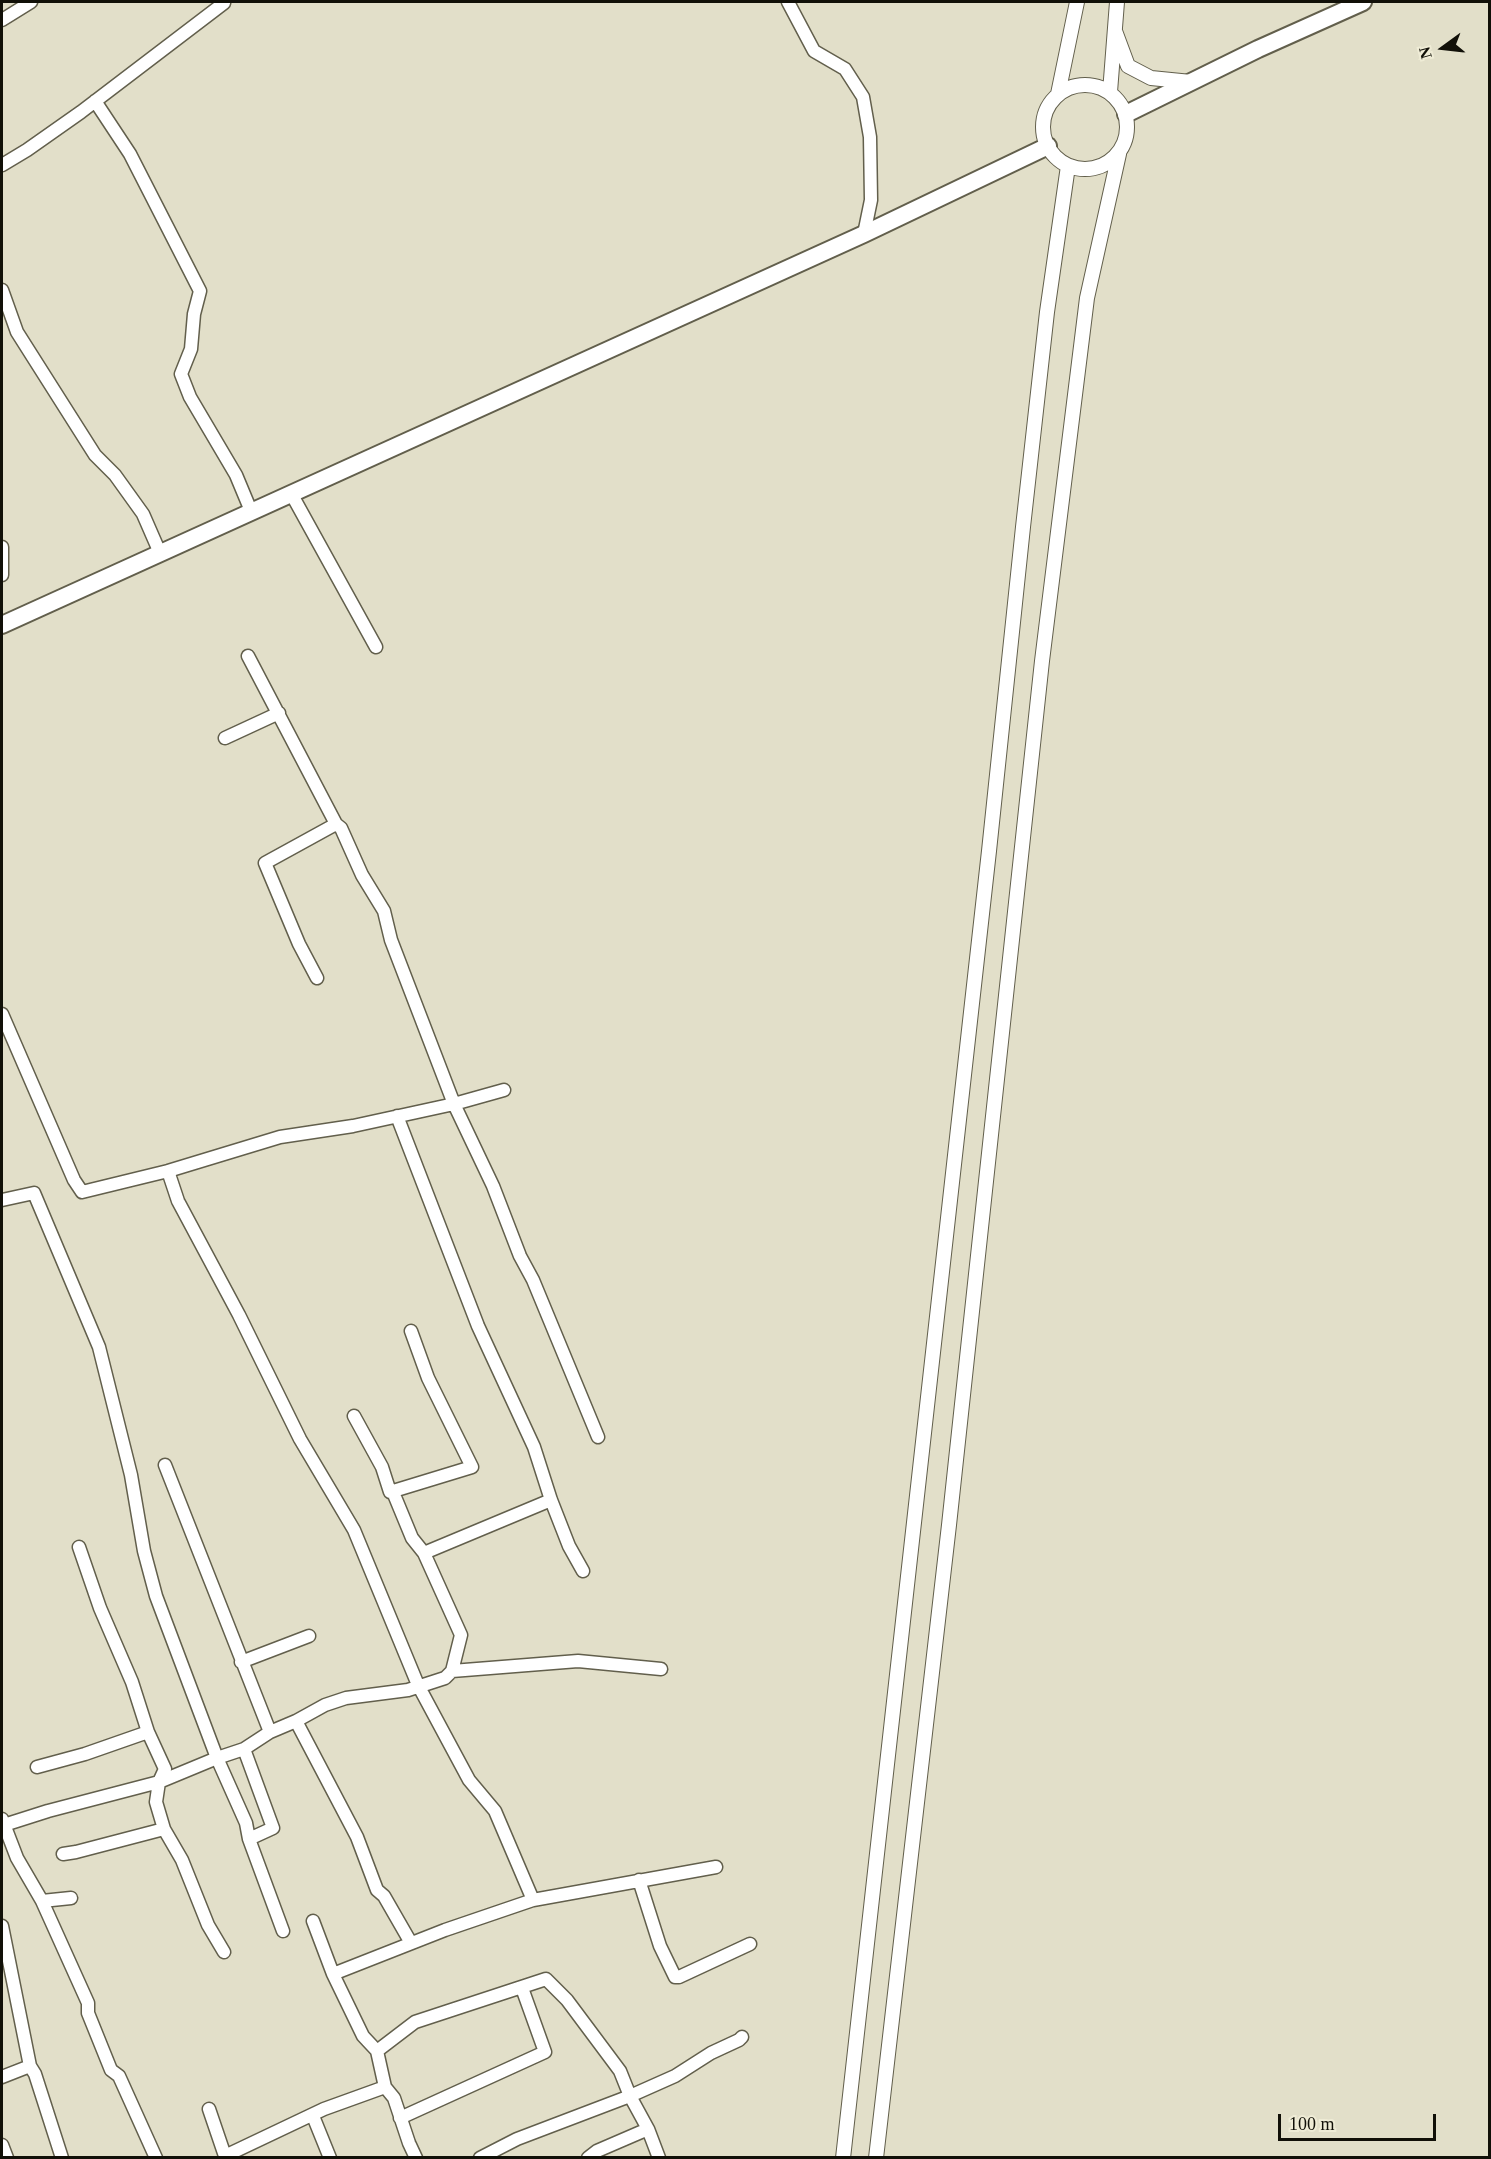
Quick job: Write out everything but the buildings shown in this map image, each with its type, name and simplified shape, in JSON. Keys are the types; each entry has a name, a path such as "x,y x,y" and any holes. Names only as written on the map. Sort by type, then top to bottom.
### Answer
{"main road":[{"path":"1126,114 1258,49 1363,2"},
{"path":"2,625 864,234 1048,146"}],"street":[{"path":"2,17 31,2"},
{"path":"2,165 27,150 95,101 225,2"},
{"path":"788,2 814,51 845,69 863,97 870,138 871,200 864,234"},
{"path":"1058,94 1077,2"},
{"path":"1110,92 1118,2"},
{"path":"1115,31 1128,66 1151,78 1191,82"},
{"path":"876,2157 948,1536 1046,626 1087,298 1119,154 1128,128 1126,114 1120,101 1110,92 1097,86 1083,84 1070,87 1058,94 1048,105 1043,133 1056,158 1068,166 1082,169 1096,168 1109,163 1119,154"},
{"path":"95,101 130,154 200,291 194,314 191,349 181,374 190,397 236,475 251,512"},
{"path":"843,2157 1047,312 1068,166"},
{"path":"2,290 17,332 95,455 115,475 143,514 160,553"},
{"path":"292,495 376,647"},
{"path":"2,547 2,575"},
{"path":"248,656 336,824 341,828 362,875 384,911 391,940 454,1104 493,1186 520,1256 533,1280 598,1437"},
{"path":"225,738 279,713"},
{"path":"317,978 266,863 336,824"},
{"path":"2,1014 74,1180 82,1191 168,1171 280,1137 353,1126 454,1104 504,1090"},
{"path":"397,1116 478,1326 534,1447 569,1546 583,1571"},
{"path":"168,1171 178,1201 239,1315 300,1439 354,1530 418,1685 469,1780 495,1811 533,1899"},
{"path":"2,1200 34,1193 99,1347 131,1475 144,1551 156,1596 217,1758 246,1823 249,1839 283,1931"},
{"path":"393,1492 472,1467 428,1378 411,1331"},
{"path":"156,2157 119,2076 111,2070 88,2013 88,2003 42,1901 16,1858 3,1822 159,1782 243,1749 270,1732 325,1705 346,1698 408,1690 445,1678 452,1671 461,1635 424,1553 412,1538 393,1492 390,1492 382,1467 354,1416"},
{"path":"165,1465 270,1732"},
{"path":"424,1553 551,1500"},
{"path":"78,1547 100,1608 132,1682 148,1732 165,1769 159,1782 156,1802 164,1828 182,1860 208,1925 224,1952"},
{"path":"241,1662 309,1636"},
{"path":"452,1671 578,1661 661,1669"},
{"path":"296,1721 357,1837 377,1890 384,1896 411,1943"},
{"path":"38,1767 148,1732"},
{"path":"243,1749 273,1828 249,1839"},
{"path":"63,1854 164,1828"},
{"path":"333,1974 533,1899 716,1867"},
{"path":"639,1880 660,1946 675,1977 750,1944"},
{"path":"42,1901 71,1898"},
{"path":"313,1921 333,1974 363,2036 377,2051 385,2086 394,2098 416,2157"},
{"path":"2,1926 5,1965 30,2066 35,2074 62,2157"},
{"path":"377,2051 415,2022 546,1979 567,2000 620,2072 659,2157"},
{"path":"400,2118 545,2052 522,1988"},
{"path":"480,2157 518,2139 630,2096 675,2076 742,2037"},
{"path":"2,2077 30,2066"},
{"path":"209,2109 225,2156 324,2109 385,2086"},
{"path":"313,2116 330,2157"},
{"path":"590,2157 597,2151 648,2129"},
{"path":"2,2145 7,2157"}]}
